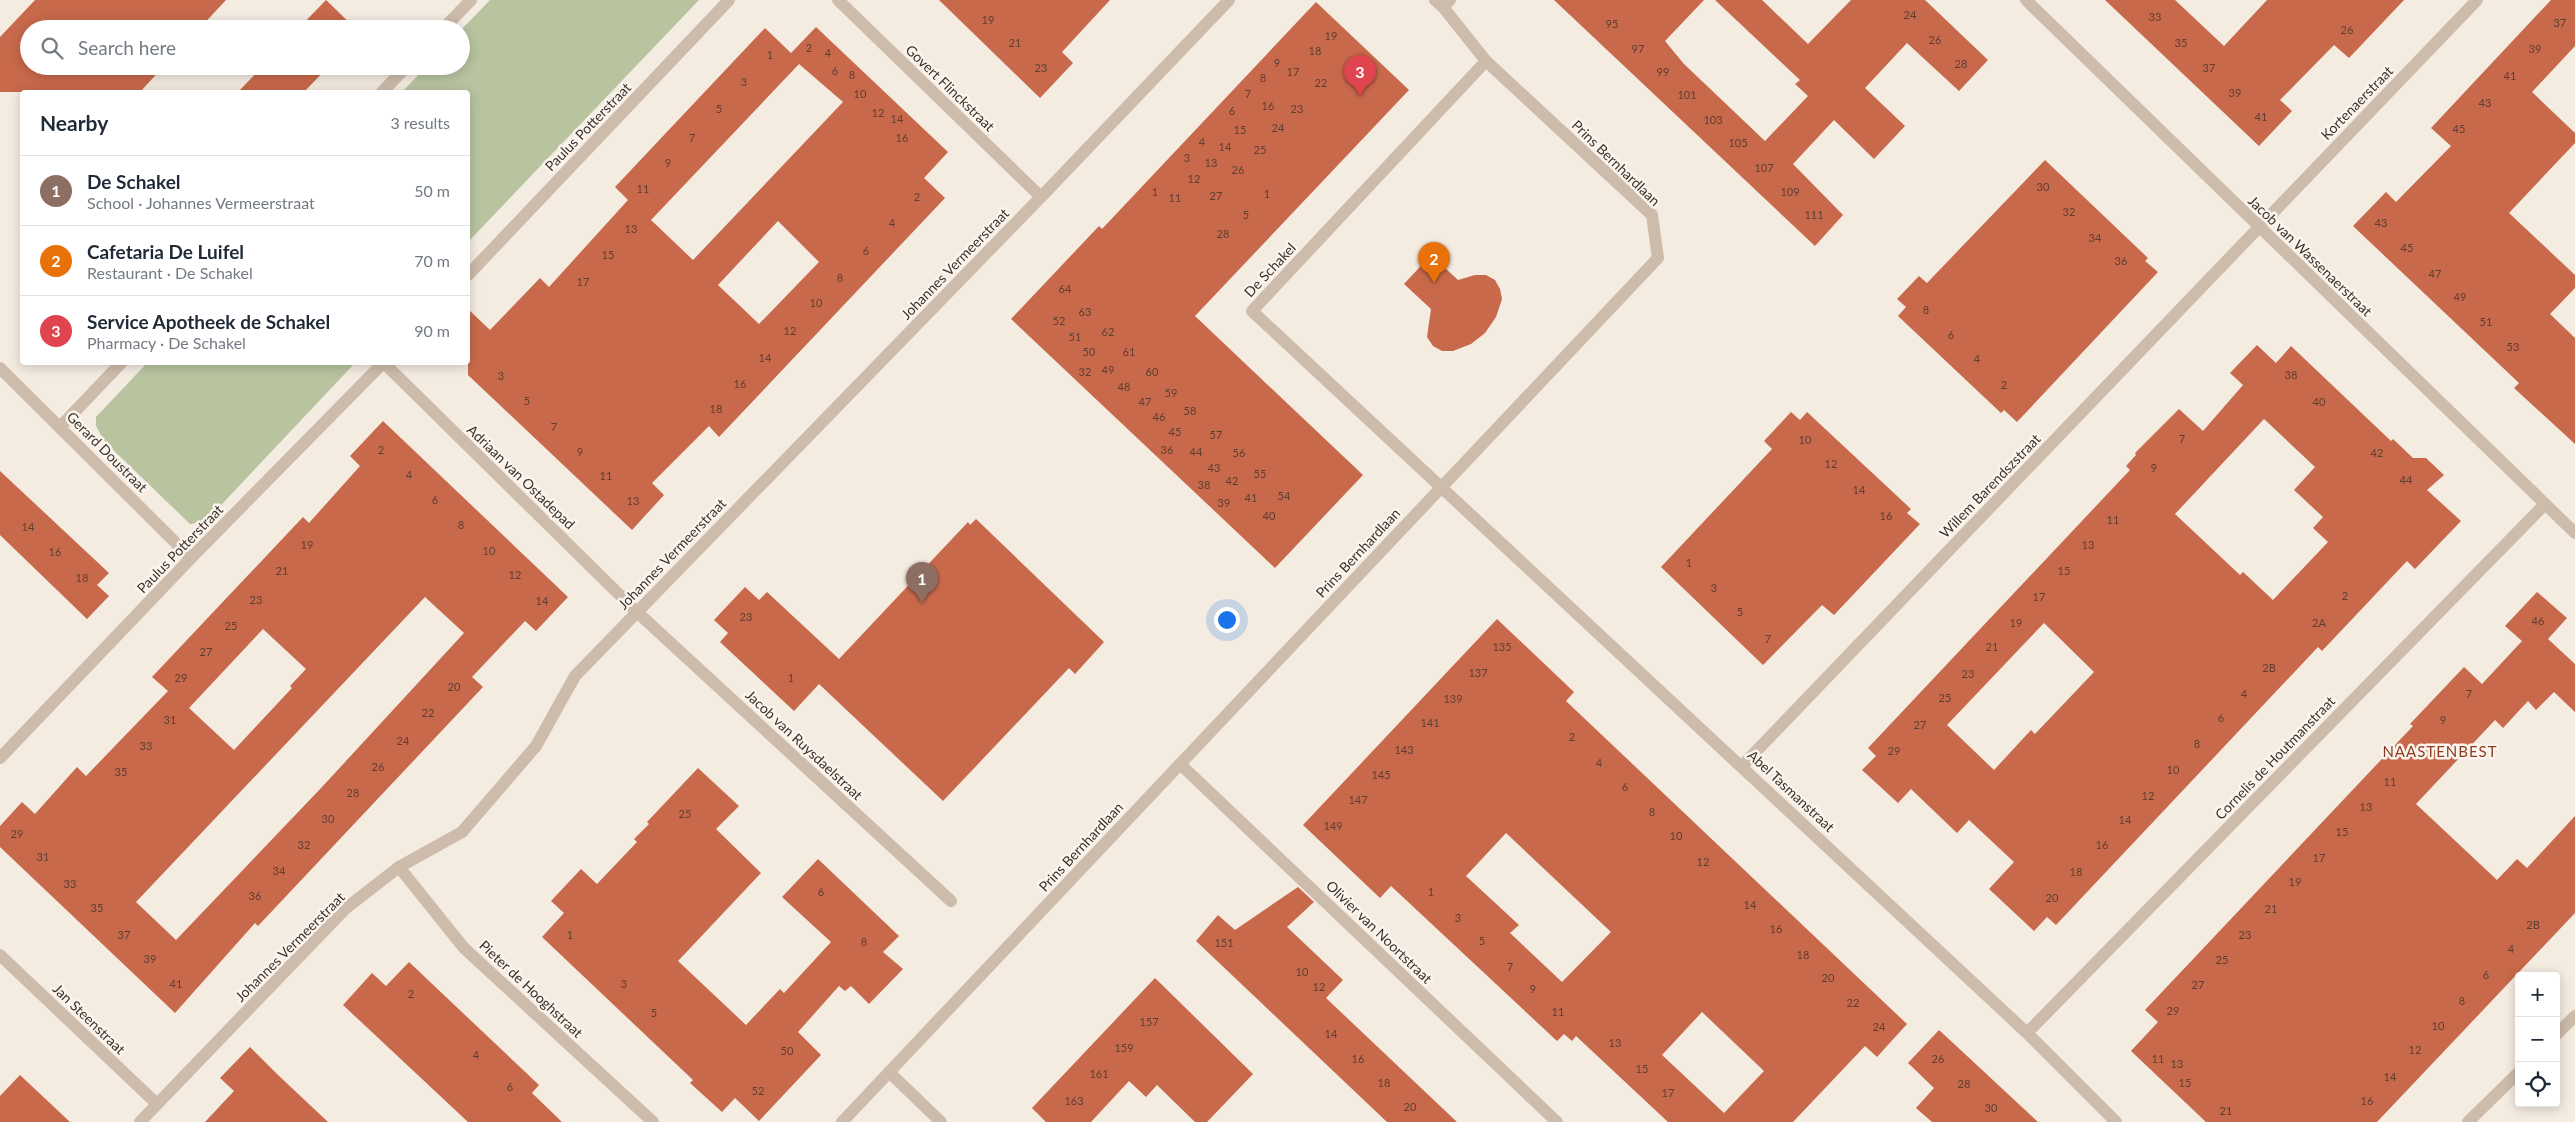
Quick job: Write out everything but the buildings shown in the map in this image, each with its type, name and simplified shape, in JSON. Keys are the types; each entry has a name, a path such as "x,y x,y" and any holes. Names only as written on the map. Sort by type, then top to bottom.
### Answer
{"street":[{"path":"452,20 471,0"},
{"name":"Paulus Potterstraat","path":"470,273 729,0"},
{"name":"Govert Flinckstraat","path":"838,0 1041,197"},
{"name":"Johannes Vermeerstraat","path":"140,1122 345,909 399,867 462,832 536,746 575,676 1041,197 1228,0"},
{"name":"Jacob van Wassenaerstraat","path":"2026,0 2575,533"},
{"name":"Kortenaerstraat","path":"2259,228 2477,0"},
{"name":"Prins Bernhardlaan","path":"842,1122 1658,258 1652,215 1486,61 1443,2"},
{"name":"De Schakel","path":"1440,488 1252,311 1486,61"},
{"path":"384,90 398,75"},
{"name":"Willem Barendszstraat","path":"1742,766 2259,228"},
{"path":"61,426 119,365"},
{"name":"Paulus Potterstraat","path":"0,758 191,558 382,365"},
{"name":"Adriaan van Ostadepad","path":"386,365 637,612"},
{"name":"Gerard Doustraat","path":"0,368 61,426 191,558"},
{"name":"Abel Tasmanstraat","path":"1440,488 1742,766 2027,1033 2116,1122"},
{"name":"Cornelis de Houtmanstraat","path":"2027,1033 2544,504"},
{"name":"Jacob van Ruysdaelstraat","path":"637,612 951,900"},
{"name":"Olivier van Noortstraat","path":"1180,764 1557,1122"},
{"name":"Pieter de Hooghstraat","path":"399,867 464,948 653,1122"},
{"name":"Jan Steenstraat","path":"0,955 157,1104"},
{"path":"2560,1031 2575,1016"},
{"path":"889,1072 941,1122"},
{"path":"2468,1122 2515,1076"}],"green space":[{"path":"490,0 699,0 470,240 470,90 404,90 418,75 470,75 470,21"},
{"path":"145,365 353,365 206,521 190,524 105,442 96,426 96,417"}],"place":[{"name":"Service Apotheek de Schakel","path":"1360,96"},
{"name":"Cafetaria De Luifel","path":"1434,283"},
{"name":"De Schakel","path":"922,603"}],"district":[{"name":"NAASTENBEST","path":"2440,752"}]}
